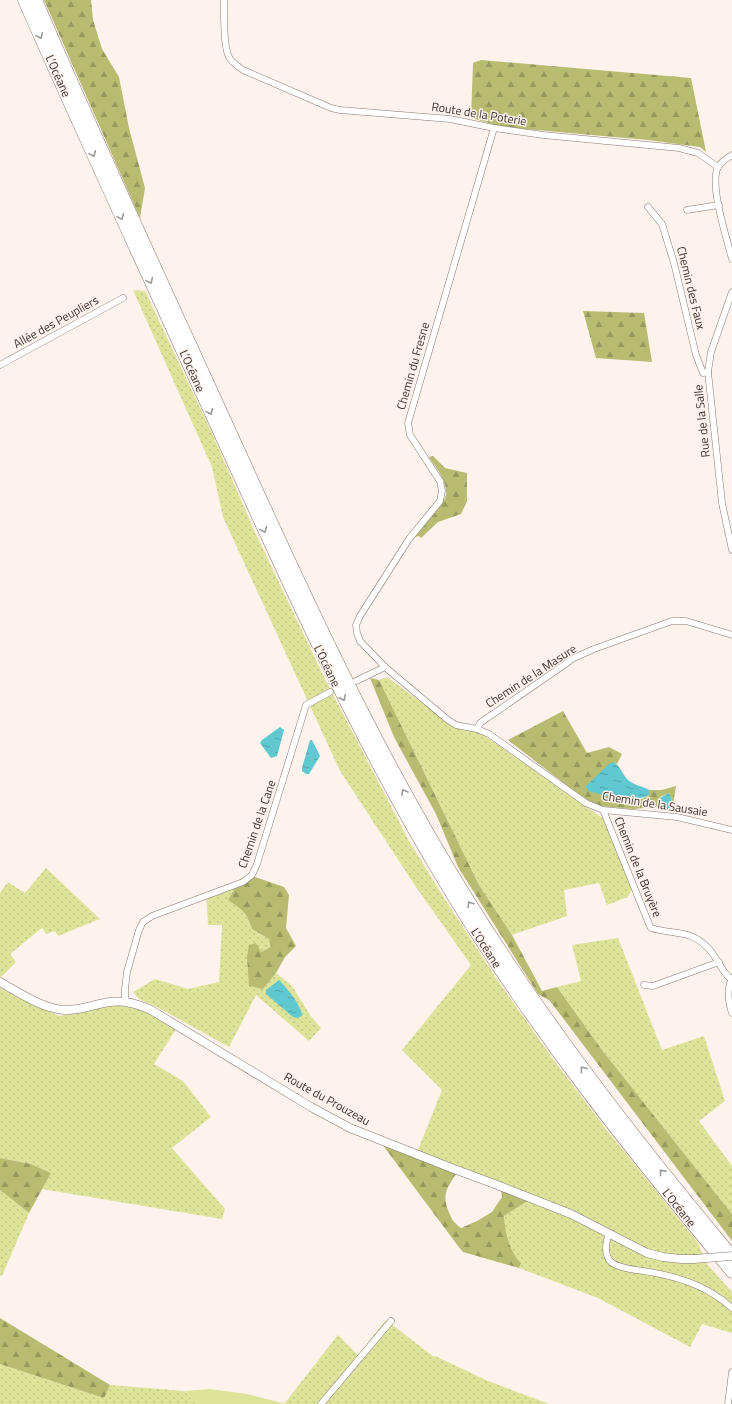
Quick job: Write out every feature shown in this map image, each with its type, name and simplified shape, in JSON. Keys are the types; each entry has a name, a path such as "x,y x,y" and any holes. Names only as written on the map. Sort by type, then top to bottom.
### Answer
{"highway":[{"name":"L’Océane","path":"24,0 288,584 344,700 397,800 472,926 546,1036 614,1128 732,1272"},
{"name":"L’Océane","path":"36,0 110,168 295,575 354,696 407,797 481,921 587,1076 641,1145 732,1256"}],"street":[{"name":"Route de la Poterie","path":"224,0 226,48 229,57 235,64 243,70 331,108 374,114 450,119 494,128 543,135 679,148 698,153 718,167"},
{"name":"Chemin du Fresne","path":"385,667 360,641 356,625 360,616 409,539 440,501 442,491 440,481 410,435 408,422 494,128"},
{"path":"732,155 724,160 718,167 715,183 732,259"},
{"path":"687,210 719,205"},
{"name":"Chemin des Faux","path":"648,207 662,224 674,263 696,355 703,373 708,372"},
{"name":"Rue de la Salle","path":"732,292 710,352 708,372 722,503 732,550"},
{"name":"Allée des Peupliers","path":"0,365 123,298"},
{"name":"Chemin de la Masure","path":"477,729 480,723 574,658 594,649 672,621 679,620 732,635"},
{"path":"356,680 385,667 448,720 456,725 477,729"},
{"name":"Chemin de la Cane","path":"125,1001 127,972 139,930 143,922 152,916 243,882 252,875 257,864 306,705 330,692"},
{"name":"Chemin de la Sausaie","path":"477,729 489,734 586,803 603,810 677,817 732,830"},
{"name":"Chemin de la Bruyère","path":"603,810 648,924 652,928 682,933 694,937 702,942 719,962 725,975 732,978"},
{"path":"644,985 653,986 719,962"},
{"path":"732,978 728,992 732,1013"},
{"name":"Route du Prouzeau","path":"0,982 38,1003 65,1010 78,1009 110,1002 125,1001 135,1003 151,1010 305,1103 350,1128 591,1223 646,1253 681,1259 732,1256"},
{"path":"609,1233 606,1254 610,1261 618,1266 671,1276 692,1282 727,1303 732,1308"},
{"path":"321,1404 391,1321"},
{"path":"728,1404 732,1372"}],"green space":[{"path":"44,0 91,0 93,20 102,49 119,77 129,128 145,188 140,218"},
{"path":"481,60 691,78 706,152 700,147 648,140 503,127 471,118 473,63"},
{"path":"133,290 145,291 212,433 254,530 323,675 409,841 496,978 553,1059 606,1129 698,1243 707,1264 732,1292 732,1333 702,1324 690,1347 598,1298 519,1268 521,1263 513,1253 508,1241 504,1216 527,1202 415,1157 442,1090 402,1050 471,965 416,887 340,771 223,517 212,467"},
{"path":"583,311 644,313 652,362 596,358"},
{"path":"433,456 445,468 467,473 467,501 461,514 438,522 421,538 419,536 415,537 438,509 446,494 443,479 429,457"},
{"path":"387,677 456,728 482,734 604,819 632,889 628,897 607,905 599,883 564,890 567,916 512,935 479,885 379,680"},
{"path":"370,678 379,680 479,885 512,935 542,991 557,987 602,1050 732,1214 732,1241 550,1001 538,994 458,867 436,814 394,737"},
{"path":"563,711 587,753 609,747 622,754 617,764 614,762 609,797 642,799 649,795 649,790 662,790 676,786 673,804 669,793 660,797 657,807 633,809 599,806 583,798 508,740"},
{"path":"46,868 100,919 58,936 55,931 46,934 42,928 10,954 16,962 0,978 0,893 8,882 25,893"},
{"path":"255,877 284,887 289,895 286,928 296,946 285,957 276,973 263,989 249,986 247,957 249,945 256,943 261,952 271,947 269,939 252,929 248,918 237,906 228,900 239,881"},
{"path":"239,881 228,900 237,906 248,918 252,929 269,939 272,947 261,952 263,989 276,973 292,986 310,1015 321,1028 309,1041 256,995 229,1047 159,1008 139,999 133,992 155,979 188,989 219,982 222,925 208,925 206,893"},
{"path":"618,938 662,1050 704,1036 725,1101 699,1121 732,1166 732,1214 602,1050 557,987 581,981 572,945"},
{"path":"0,988 59,1016 84,1012 102,1006 123,1005 142,1009 176,1029 154,1064 183,1081 211,1117 172,1148 225,1209 222,1219 42,1189 51,1173 31,1164 0,1158"},
{"path":"382,1144 456,1174 446,1191 445,1200 452,1219 461,1228 492,1212 502,1197 501,1190 528,1201 504,1216 508,1241 513,1253 521,1263 519,1268 463,1252"},
{"path":"0,1158 31,1164 51,1173 29,1213 0,1190"},
{"path":"0,1190 29,1213 2,1276 0,1276"},
{"path":"0,1318 110,1385 104,1398 0,1364"},
{"path":"386,1320 434,1357 435,1356 486,1380 549,1404 284,1404 338,1335 358,1355"},
{"path":"0,1364 104,1398 110,1385 184,1391 197,1404 0,1404"},
{"path":"210,1389 247,1394 286,1404 197,1404 184,1391"}],"water":[{"path":"280,727 284,730 277,756 271,758 260,743"},
{"path":"310,740 312,740 320,756 309,774 306,774 302,771 302,768"},
{"path":"614,762 628,780 649,790 649,795 642,798 627,799 610,797 588,791 586,786 609,764"},
{"path":"669,793 673,804 672,809 666,810 657,807 660,798"},
{"path":"279,980 297,1002 302,1016 297,1018 293,1017 266,994 266,990"}]}
